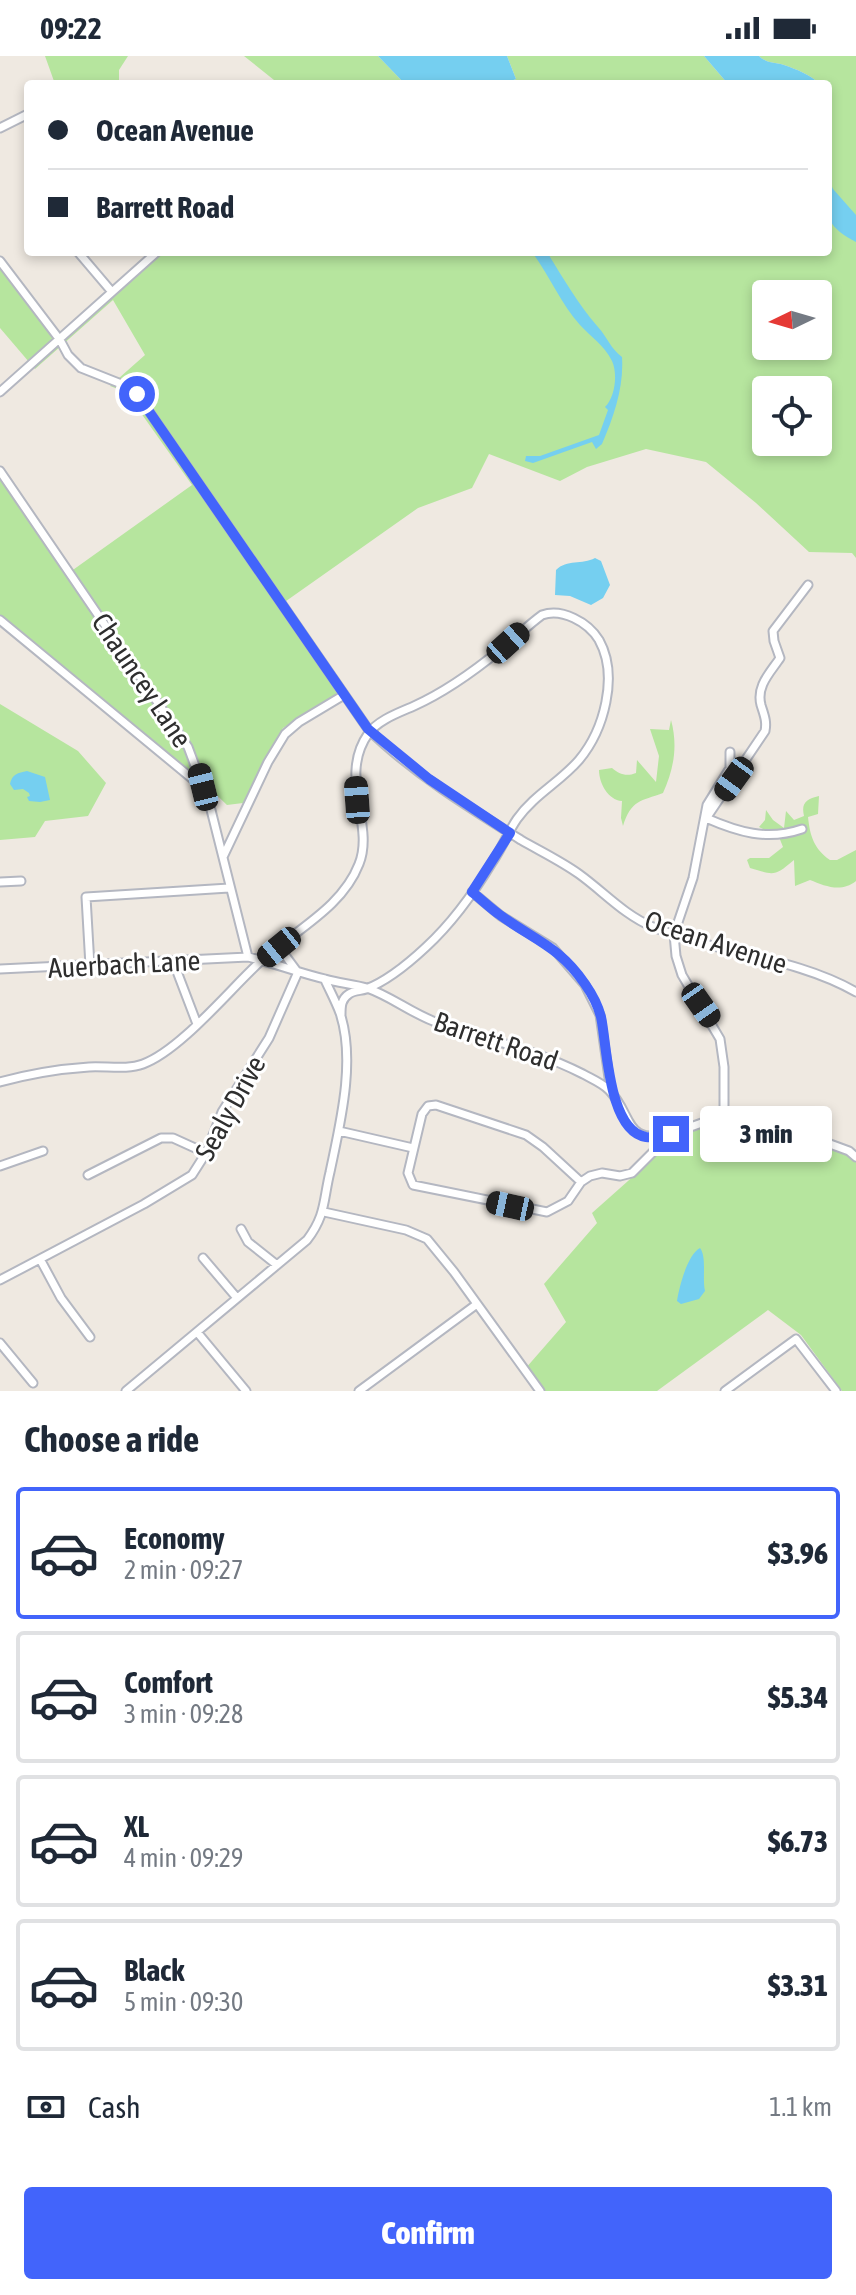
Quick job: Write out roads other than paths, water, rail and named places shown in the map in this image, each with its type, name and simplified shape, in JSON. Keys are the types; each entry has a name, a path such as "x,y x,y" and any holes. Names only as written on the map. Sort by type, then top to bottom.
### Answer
{"street":[{"path":"0,128 24,116"},
{"path":"81,256 112,292"},
{"path":"0,392 152,256"},
{"name":"Ocean Avenue","path":"0,261 68,355 81,368 129,387 137,394 370,732 429,779 579,874 638,920 724,950 818,974 856,992"},
{"name":"Chauncey Lane","path":"0,471 173,722 193,757 248,957"},
{"path":"706,818 765,731 767,721 759,694 764,680 780,658 773,631 808,585"},
{"path":"0,1082 50,1071 140,1065 163,1052 197,1024 262,960 341,894 353,878 361,860 363,834 355,777 364,742 370,732 386,720 449,688 542,615 564,614 584,625 599,641 606,664 607,692 601,719 579,760 516,820 472,892 429,945 407,964 368,988 349,993 342,1003 346,1066 344,1100 324,1212 307,1240 126,1391"},
{"path":"0,620 203,787"},
{"path":"223,859 268,762 285,734 344,695"},
{"path":"724,1115 724,1067 720,1039 682,975 674,934 693,878 707,805 730,768 730,752"},
{"path":"706,818 756,835 783,834 802,829"},
{"path":"0,882 21,881"},
{"path":"90,966 86,897 229,888"},
{"path":"472,892 501,916 553,948 585,985 600,1015 611,1092"},
{"path":"279,947 298,972"},
{"name":"Auerbach Lane","path":"0,969 248,957 262,960"},
{"name":"Barrett Road","path":"262,960 325,980 368,988 429,1019 506,1042 565,1065 611,1092 627,1121 640,1135"},
{"path":"173,961 197,1024"},
{"name":"Sealy Drive","path":"0,1280 187,1179 198,1168 222,1112 269,1038 298,972"},
{"path":"325,980 341,1015"},
{"path":"581,1182 526,1135 436,1105 428,1106 422,1114 408,1173 413,1185 538,1212 553,1211 581,1182 598,1173 627,1175 644,1163 671,1134"},
{"path":"640,1135 671,1134 724,1115 830,1144 856,1157"},
{"path":"339,1131 413,1148"},
{"path":"640,1135 648,1148 644,1163"},
{"path":"88,1175 161,1138 173,1138 206,1153"},
{"path":"0,1166 43,1151"},
{"path":"324,1212 406,1230 421,1236 435,1247 540,1391"},
{"path":"241,1229 248,1242 277,1265"},
{"path":"203,1258 237,1298"},
{"path":"40,1259 61,1298 90,1337"},
{"path":"359,1391 477,1304"},
{"path":"197,1332 246,1391"},
{"path":"725,1391 796,1339 836,1391"},
{"path":"0,1343 33,1383"}],"water":[{"path":"378,56 507,56 516,79 514,80 401,80"},
{"path":"704,56 759,56 815,80 725,80"},
{"path":"832,187 856,215 856,242 832,223"},
{"path":"535,256 549,256 571,291 622,357 622,368 617,401 602,444 596,449 592,442 533,463 525,461 526,456 540,456 599,435 615,379 609,355 573,317"},
{"path":"595,558 601,561 610,585 603,598 591,605 570,596 555,595 556,570 565,564"},
{"path":"27,771 45,777 50,800 29,801 29,793 23,789 14,790 10,784 12,778"},
{"path":"700,1248 705,1291 699,1299 681,1304 677,1301 684,1272 691,1257"}]}
